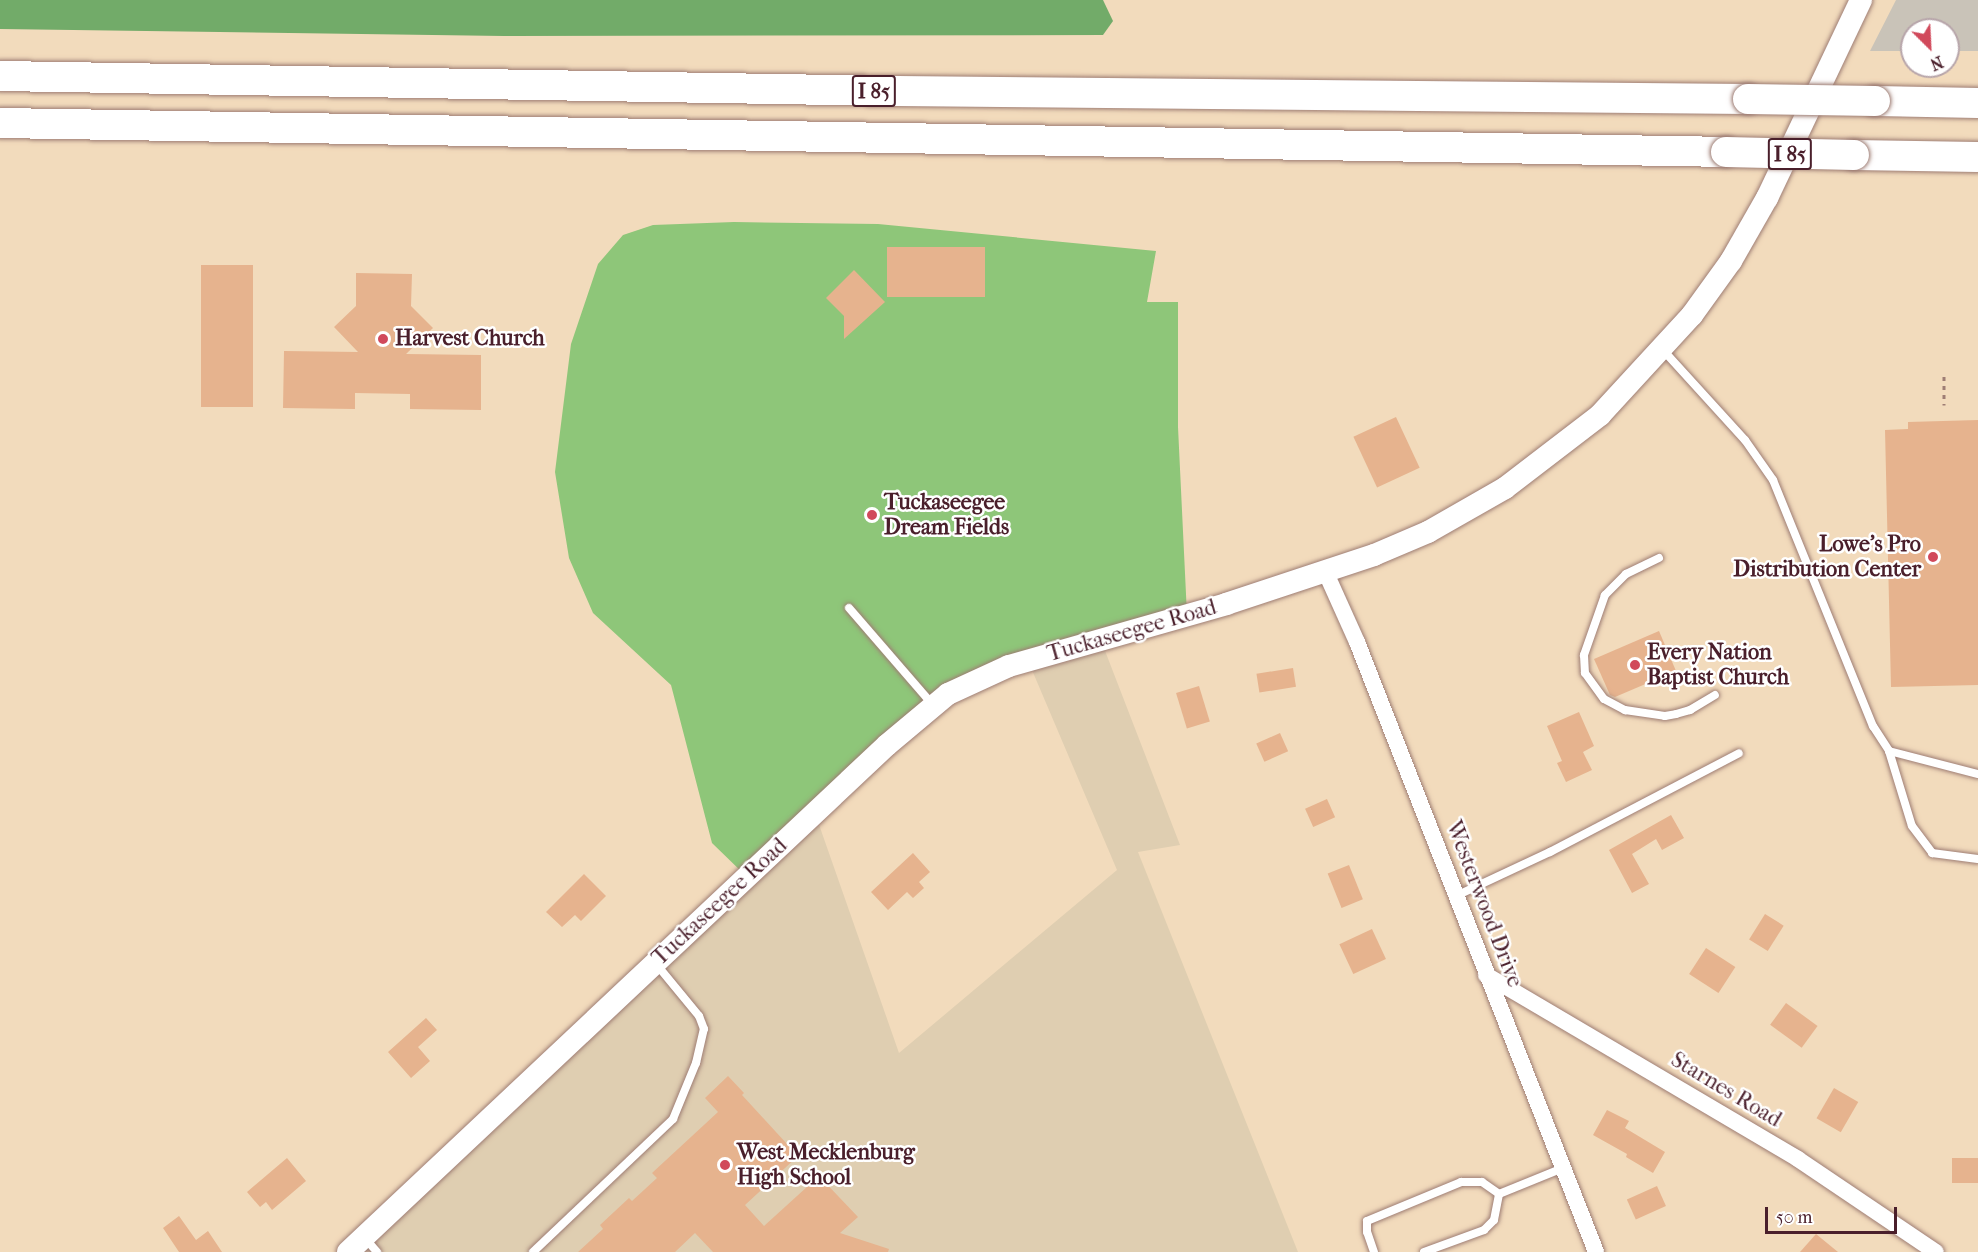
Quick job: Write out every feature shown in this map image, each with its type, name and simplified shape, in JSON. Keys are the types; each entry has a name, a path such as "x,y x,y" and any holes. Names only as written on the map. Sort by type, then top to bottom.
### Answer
{"highway":[{"name":"I 85","path":"0,76 908,91 1978,103"},
{"name":"I 85","path":"0,123 1978,157"}],"street":[{"name":"Tuckaseegee Road","path":"363,1247 656,963 887,745 933,705 975,680 1009,666 1326,573 1428,532 1505,488 1600,415 1663,350 1731,261 1767,198 1861,2"},
{"name":"Westerwood Drive","path":"1326,573 1357,642 1596,1252"},
{"name":"Starnes Road","path":"1486,975 1798,1159 1936,1252"}],"lane":[{"path":"1663,350 1745,440 1773,480 1873,726 1889,752 1911,826 1932,853 1978,859"},
{"path":"1659,558 1626,574 1605,595 1584,655 1585,673 1604,699 1625,710 1665,716 1690,710 1715,694"},
{"path":"849,608 933,705"},
{"path":"1889,752 1978,774"},
{"path":"1456,896 1550,852 1739,753"},
{"path":"533,1252 673,1119 696,1063 704,1029 699,1016 656,963"},
{"path":"1499,1194 1563,1168"},
{"path":"1374,1252 1366,1232 1367,1221 1461,1182 1482,1182 1499,1194"},
{"path":"1424,1252 1484,1230 1494,1220 1499,1194"}],"path":[{"path":"1944,376 1944,405"}],"shaded area":[{"path":"1896,0 1978,0 1978,51 1960,51 1960,18 1900,18 1900,51 1870,51"},
{"path":"1102,643 1180,845 1138,852 1298,1252 352,1252 816,816 899,1053 1117,870 1029,663"}],"green space":[{"path":"0,0 1103,0 1113,21 1103,35 504,36 0,29"},
{"name":"Tuckaseegee Dream Fields","path":"734,222 878,224 1156,251 1147,302 1178,302 1178,427 1187,615 948,694 747,877 712,843 671,685 593,613 569,558 555,472 571,344 598,264 623,235 653,225"}],"building":[{"path":"887,247 985,247 985,297 887,297"},
{"path":"201,265 253,265 253,407 201,407"},
{"path":"854,270 885,302 844,339 844,316 826,298"},
{"name":"Harvest Church","path":"356,273 412,274 411,306 433,328 406,354 481,355 481,410 410,409 410,394 355,393 355,409 283,408 284,351 358,352 334,327 356,306"},
{"path":"1396,417 1420,468 1377,488 1353,437"},
{"name":"Lowe's Pro Distribution Center","path":"1978,420 1978,685 1891,687 1885,430 1908,429 1908,422"},
{"name":"Every Nation Baptist Church","path":"1659,631 1676,671 1615,697 1610,695 1594,659"},
{"path":"1293,668 1296,687 1259,693 1256,674"},
{"path":"1199,686 1210,721 1187,728 1176,693"},
{"path":"1579,712 1594,746 1583,752 1592,770 1566,782 1557,763 1562,761 1547,726"},
{"path":"1280,733 1288,751 1264,762 1256,744"},
{"path":"1327,799 1335,817 1313,827 1305,809"},
{"path":"1671,815 1684,838 1662,850 1656,839 1632,854 1649,884 1632,893 1609,850"},
{"path":"913,853 930,872 919,882 924,888 913,898 907,892 888,910 871,892"},
{"path":"1349,865 1363,899 1342,908 1328,874"},
{"path":"584,874 606,896 581,921 575,915 562,927 546,912"},
{"path":"1765,914 1784,926 1768,951 1749,939"},
{"path":"1372,929 1386,959 1353,974 1339,944"},
{"path":"1706,948 1735,967 1718,993 1689,974"},
{"path":"1786,1003 1818,1026 1802,1048 1770,1025"},
{"path":"426,1018 437,1030 418,1047 430,1061 411,1078 388,1052"},
{"name":"West Mecklenburg High School","path":"728,1076 744,1093 742,1095 798,1156 745,1205 764,1226 819,1176 858,1217 840,1233 889,1249 888,1252 713,1252 695,1233 675,1252 578,1252 603,1229 600,1225 629,1198 632,1201 657,1178 652,1173 718,1112 705,1098"},
{"path":"1834,1088 1858,1102 1841,1132 1816,1118"},
{"path":"1607,1110 1629,1121 1625,1128 1665,1152 1653,1173 1626,1157 1627,1154 1593,1135"},
{"path":"287,1158 306,1181 272,1210 266,1202 260,1207 247,1192"},
{"path":"1952,1158 1978,1158 1978,1183 1952,1183"},
{"path":"1657,1186 1666,1206 1636,1220 1627,1199"},
{"path":"179,1216 196,1240 208,1231 222,1252 179,1252 163,1228"},
{"path":"1816,1234 1838,1252 1800,1252"}],"place":[{"name":"Harvest Church","path":"383,339"},
{"name":"Tuckaseegee Dream Fields","path":"872,515"},
{"name":"Lowe's Pro Distribution Center","path":"1933,557"},
{"name":"Every Nation Baptist Church","path":"1635,665"},
{"name":"West Mecklenburg High School","path":"725,1165"}]}
